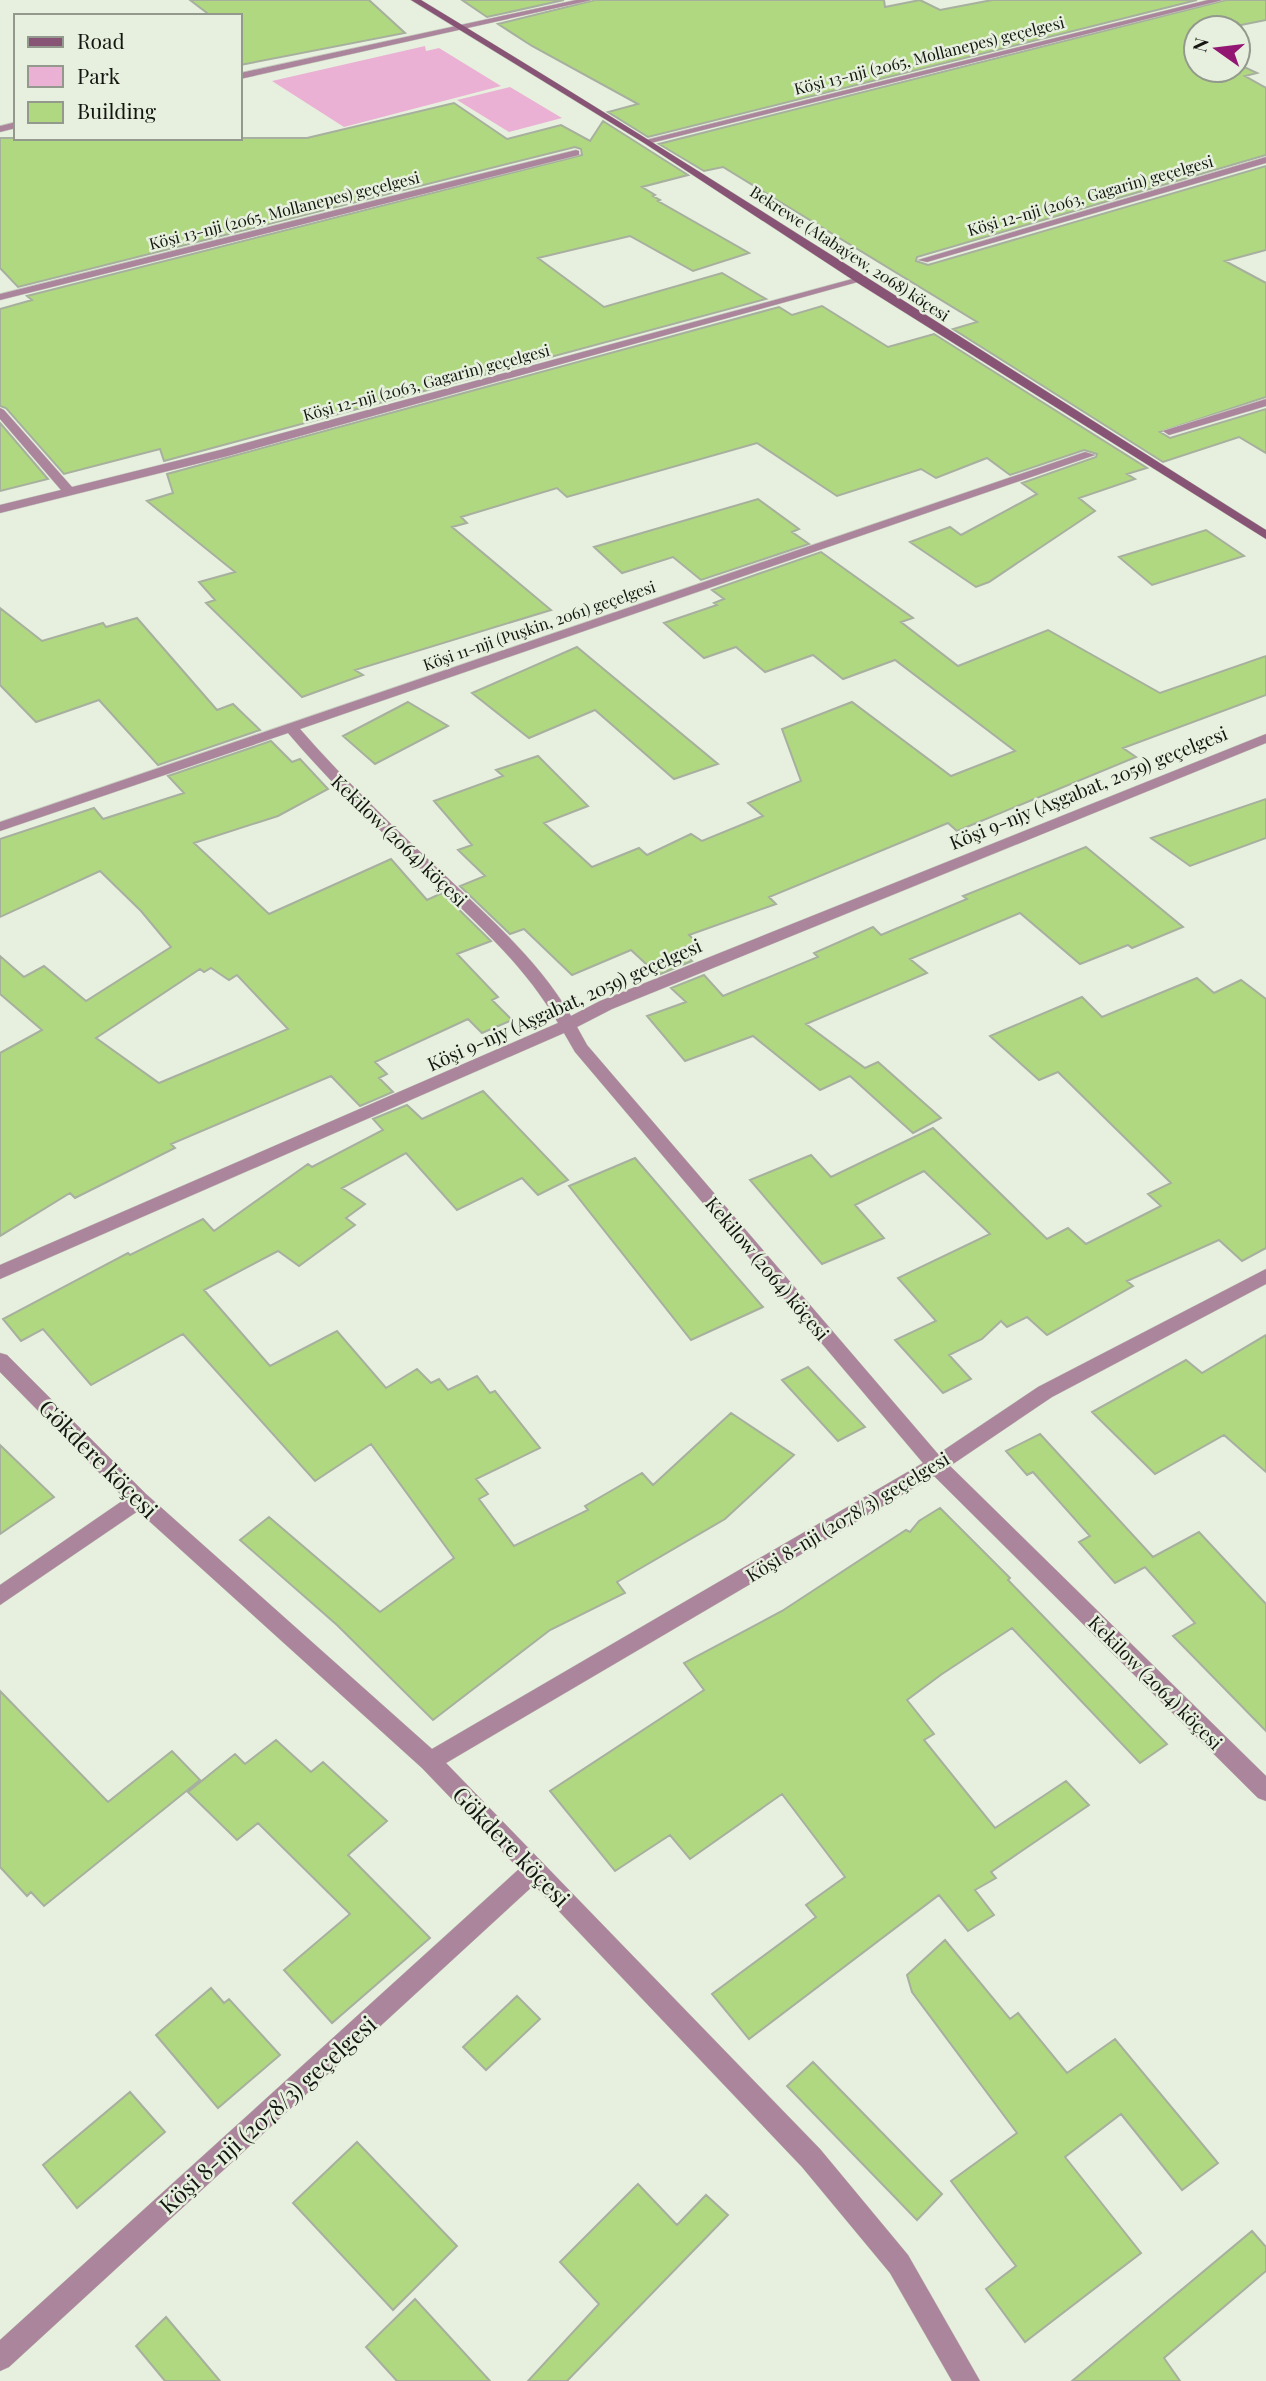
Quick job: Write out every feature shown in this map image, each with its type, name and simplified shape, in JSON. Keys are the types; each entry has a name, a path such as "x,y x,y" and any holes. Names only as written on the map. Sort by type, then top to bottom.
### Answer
{"main road":[{"name":"Bekrewe (Atabaýew, 2068) köçesi","path":"415,0 647,141 860,280 1266,534"}],"street":[{"path":"242,76 588,0"},
{"name":"Köşi 13-nji (2065, Mollanepes) geçelgesi","path":"647,141 1219,0"},
{"name":"Köşi 13-nji (2065, Mollanepes) geçelgesi","path":"0,297 576,153"},
{"name":"Köşi 12-nji (2063, Gagarin) geçelgesi","path":"923,260 1266,160"},
{"name":"Köşi 12-nji (2063, Gagarin) geçelgesi","path":"0,509 224,453 860,280"},
{"path":"1168,431 1266,402"},
{"path":"0,412 69,491"},
{"name":"Köşi 11-nji (Puşkin, 2061) geçelgesi","path":"0,827 1090,455"},
{"name":"Kekilow (2064) köçesi","path":"292,729 336,780 516,952 548,991 565,1024 590,1059 936,1465 1266,1791"},
{"name":"Köşi 9-njy (Aşgabat, 2059) geçelgesi","path":"0,1272 531,1043 606,1005 1266,738"},
{"name":"Köşi 8-nji (2078/3) geçelgesi","path":"430,1760 936,1465 1045,1392 1266,1276"},
{"name":"Gökdere köçesi","path":"0,1360 139,1500 430,1760 820,2169 899,2264 967,2381"},
{"path":"0,1596 139,1500"},
{"name":"Köşi 8-nji (2078/3) geçelgesi","path":"0,2358 535,1869"}],"green space":[{"path":"425,46 426,51 439,48 501,86 344,127 272,81"},
{"path":"510,87 562,118 509,132 457,100"}],"building":[{"path":"190,0 369,0 405,33 242,65 242,14 208,14"},
{"path":"462,0 564,0 487,17"},
{"path":"595,0 884,0 885,7 920,0 940,10 992,0 1197,0 648,137 608,112 638,104 532,46 498,24"},
{"path":"1226,0 1266,0 1266,20 1252,23 1252,14 1182,14 1182,84 1252,84 1252,80 1266,88 1266,155 917,257 916,261 928,265 1266,166 1266,250 1225,261 1266,283 1266,397 1160,432 1170,438 1266,409 1266,453 1239,437 1163,462 953,329 977,322 723,167 704,171 659,144"},
{"path":"454,103 507,139 561,125 590,141 603,121 688,175 642,187 655,195 653,196 660,200 658,201 749,253 693,271 630,236 538,258 604,307 722,273 766,299 164,461 160,449 64,474 6,408 0,406 0,309 32,300 27,296 582,155 581,149 575,147 18,287 0,268 0,138 307,138"},
{"path":"822,306 888,347 934,334 1147,468 1127,474 1135,479 1079,498 1095,511 989,582 976,587 910,542 950,527 961,535 1037,494 1022,483 1096,457 1097,454 1084,450 1010,475 987,458 936,478 921,469 837,496 757,443 567,497 557,488 461,517 467,523 452,527 551,610 355,670 363,675 302,697 206,603 215,600 199,582 235,572 147,501 173,493 167,474 779,307 792,315"},
{"path":"0,423 48,479 0,491"},
{"path":"758,499 799,529 792,532 809,544 701,580 673,557 622,573 594,547"},
{"path":"1206,530 1244,556 1152,585 1119,557"},
{"path":"821,552 913,618 901,622 958,666 1048,630 1160,693 1266,656 1266,695 1123,748 1136,757 957,831 948,823 769,897 776,904 689,935 696,942 681,949 692,961 658,975 631,950 572,975 524,929 510,934 460,886 485,876 458,850 472,845 434,801 503,776 496,770 538,756 588,806 544,823 592,867 639,848 647,855 691,834 702,841 763,816 748,803 801,781 782,729 852,702 951,776 1015,751 895,660 843,679 813,655 765,672 736,647 704,658 664,623 717,605 714,603 724,599 712,590"},
{"path":"0,608 42,641 103,623 106,627 137,618 217,710 233,704 260,730 158,765 99,700 36,722 0,685"},
{"path":"577,647 718,764 674,779 595,710 529,738 472,693"},
{"path":"408,702 448,726 375,764 343,736"},
{"path":"271,741 292,762 300,759 328,789 278,816 194,843 269,914 391,859 427,900 442,893 491,941 457,954 498,997 492,1000 512,1020 482,1033 468,1019 375,1062 387,1074 379,1078 393,1092 360,1106 331,1076 171,1144 175,1148 75,1198 70,1193 0,1236 0,1053 42,1030 0,994 0,956 24,977 44,966 86,1001 171,947 141,911 100,871 0,917 0,839 94,808 103,819 184,793 168,776","holes":["211,968 229,980 237,975 288,1029 159,1083 96,1038 200,969 204,972"]},
{"path":"1266,799 1266,838 1190,866 1151,838"},
{"path":"1086,847 1183,927 1132,948 1128,945 1080,964 1020,913 910,959 927,973 806,1024 865,1068 878,1062 941,1118 913,1133 850,1076 820,1090 753,1036 685,1061 647,1016 686,1002 671,988 704,975 723,996 818,957 814,953 873,927 881,935 967,899 963,896"},
{"path":"1197,978 1214,993 1241,980 1266,999 1266,1248 1242,1261 1219,1240 1127,1281 1133,1286 1047,1335 1027,1317 1007,1327 1001,1321 982,1339 949,1355 971,1379 943,1393 895,1340 936,1321 898,1278 990,1234 924,1171 855,1205 884,1238 822,1264 750,1180 811,1155 831,1177 933,1128 1047,1239 1068,1228 1086,1244 1161,1206 1148,1194 1171,1183 1058,1072 1039,1080 990,1036 1082,997 1102,1017"},
{"path":"483,1091 568,1180 538,1195 522,1178 457,1210 406,1153 342,1188 365,1204 346,1218 355,1225 299,1266 278,1251 204,1290 270,1366 337,1331 386,1388 417,1369 431,1383 439,1379 448,1390 477,1376 490,1393 495,1391 540,1448 476,1479 488,1494 479,1499 514,1546 588,1510 585,1506 642,1473 653,1485 731,1413 794,1455 725,1519 617,1582 625,1593 550,1630 433,1720 337,1625 240,1540 269,1517 380,1612 454,1558 371,1444 315,1481 183,1334 91,1385 43,1329 21,1341 3,1319 128,1253 130,1255 203,1219 214,1231 308,1164 312,1167 383,1130 373,1119 407,1105 422,1119"},
{"path":"635,1158 763,1307 691,1340 569,1186"},
{"path":"1266,1335 1266,1472 1224,1435 1155,1474 1092,1412 1186,1360 1202,1373"},
{"path":"808,1367 865,1427 838,1441 782,1380"},
{"path":"1040,1434 1153,1557 1199,1532 1266,1604 1266,1731 1173,1636 1195,1623 1145,1567 1115,1583 1079,1542 1090,1536 1033,1472 1027,1475 1006,1451"},
{"path":"0,1445 54,1497 0,1534"},
{"path":"940,1508 1167,1744 1140,1763 1012,1628 942,1674 907,1700 934,1734 924,1740 995,1828 1066,1781 1089,1805 991,1872 996,1878 975,1890 994,1915 968,1931 939,1895 749,2039 712,1994 816,1917 806,1905 845,1877 782,1794 690,1859 670,1835 615,1871 550,1791 704,1690 684,1663 782,1611 906,1530 910,1532 919,1521"},
{"path":"0,1691 108,1802 172,1751 200,1780 44,1906 31,1892 27,1896 0,1867"},
{"path":"276,1740 311,1772 323,1762 387,1821 348,1855 430,1938 332,2023 284,1970 350,1914 258,1823 237,1840 188,1792 235,1754 245,1764"},
{"path":"945,1940 1010,2019 1018,2013 1067,2073 1115,2039 1218,2163 1182,2190 1121,2114 1065,2157 1141,2253 1025,2342 986,2289 1016,2266 951,2181 1017,2133 912,1992 907,1975"},
{"path":"211,1988 224,2003 229,1999 280,2055 218,2108 156,2035"},
{"path":"517,1996 540,2019 486,2070 463,2047"},
{"path":"813,2062 942,2194 917,2220 787,2086"},
{"path":"130,2092 165,2132 77,2208 43,2165"},
{"path":"357,2142 457,2246 393,2310 293,2203"},
{"path":"638,2184 677,2225 706,2195 728,2215 567,2381 528,2381 599,2304 560,2262"},
{"path":"1252,2231 1266,2247 1266,2271 1164,2358 1180,2381 1072,2381"},
{"path":"415,2299 490,2381 397,2381 366,2347"},
{"path":"166,2317 220,2381 165,2381 136,2346"}]}
